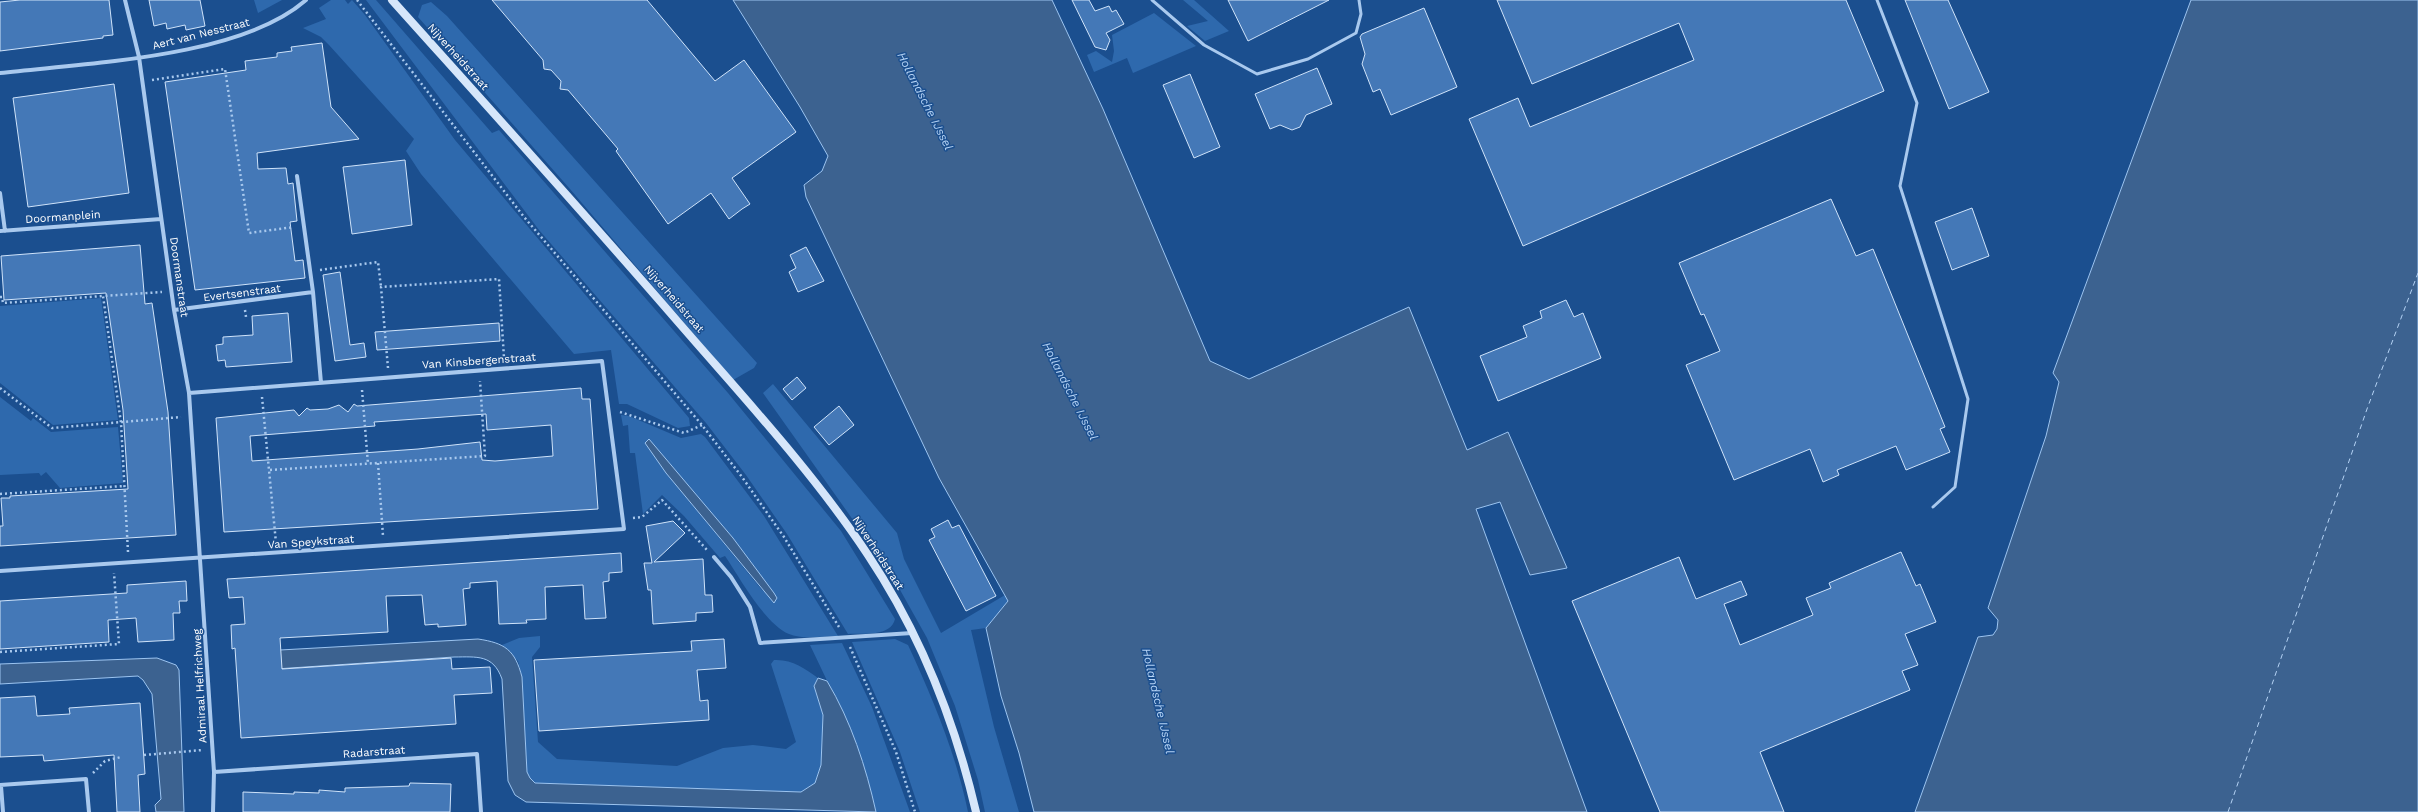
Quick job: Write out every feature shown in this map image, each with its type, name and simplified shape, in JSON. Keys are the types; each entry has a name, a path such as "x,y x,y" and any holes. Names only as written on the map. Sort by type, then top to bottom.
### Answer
{"street":[{"name":"Doormanstraat","path":"125,0 139,57 141,81 174,310 189,393 202,559"},
{"name":"Aert van Nesstraat","path":"139,57 164,54 249,33 281,18 306,0"},
{"name":"Nijverheidstraat","path":"392,0 630,266 807,473 870,558 912,633 942,700 964,767 976,812"},
{"path":"0,73 139,57"},
{"path":"297,176 313,292 321,383"},
{"name":"Doormanplein","path":"0,193 2,231 161,219"},
{"name":"Evertsenstraat","path":"174,310 313,292"},
{"name":"Van Kinsbergenstraat","path":"189,393 602,361 624,529"},
{"name":"Van Speykstraat","path":"0,571 277,554 624,529"},
{"path":"714,557 731,577 750,607 760,643 846,639 912,633"},
{"name":"Admiraal Helfrichweg","path":"202,559 214,772 213,812"},
{"name":"Radarstraat","path":"214,772 477,754 481,812"},
{"path":"3,812 1,785 86,779 89,812"}],"lane":[{"path":"1152,0 1204,45 1257,74 1308,59 1356,33 1361,14 1359,0"},
{"path":"1877,0 1917,103 1900,186 1968,399 1955,487 1933,507"}],"path":[{"path":"357,0 524,217 702,425 784,537 846,639 893,745 915,812"},
{"path":"141,81 225,69 249,233 304,226"},
{"path":"310,271 378,262 388,378"},
{"path":"381,288 499,279 505,368"},
{"path":"0,297 2,297 3,303 172,292"},
{"path":"103,296 121,423 128,563"},
{"path":"270,470 485,456 479,371"},
{"path":"361,380 368,464"},
{"path":"261,387 267,464 270,470 277,554"},
{"path":"0,388 52,428 191,416"},
{"path":"608,408 684,433 702,425"},
{"path":"378,463 384,546"},
{"path":"0,494 124,486"},
{"path":"622,519 642,518 662,500 714,557"},
{"path":"0,652 119,644 113,564"},
{"path":"144,755 209,749"},
{"path":"86,779 105,761 121,757"}],"shaded area":[{"path":"254,0 282,0 258,13"},
{"path":"331,0 345,0 348,4 352,0 365,15 455,140 689,418 690,426 678,428 627,404 619,404 611,350 574,354 421,174 406,151 414,139 321,37 303,28 326,19 319,8"},
{"path":"366,0 376,0 492,133 499,130 728,393 841,531 895,619 888,629 868,634 848,634 787,534 746,475 706,423 539,230"},
{"path":"1183,0 1194,0 1229,31 1205,41 1187,26 1208,21"},
{"path":"431,2 447,16 757,363 754,368 733,380 570,189 418,17 422,5"},
{"path":"1154,13 1196,46 1133,73 1127,58 1094,72 1087,55 1096,51 1112,62 1114,51 1112,35"},
{"path":"101,298 118,420 53,425 0,383 0,306"},
{"path":"773,384 897,533 904,559 941,633 1005,595 1008,601 986,628 971,630 994,727 1019,812 985,812 978,780 955,706 927,638 890,572 763,393"},
{"path":"0,397 31,421 33,418 51,432 118,427 123,483 60,488 46,472 41,476 39,473 0,475"},
{"path":"621,415 629,416 681,438 701,434 705,437 764,516 838,636 800,637 789,634 780,628 753,599 725,556 720,558 684,516 662,495 643,514 635,453 630,453 628,425 623,426","holes":["649,440 733,538 777,598 762,590 666,473 646,444"]},
{"path":"540,636 540,647 532,657 538,742 557,759 677,766 723,748 753,745 786,749 796,742 771,664 774,660 780,660 798,665 818,678 814,686 823,715 821,765 815,783 801,792 535,783 527,772 522,677 518,661 502,645 519,638"},
{"path":"895,639 908,645 926,686 943,727 957,769 968,812 920,812 900,752 852,642"},
{"path":"842,643 872,707 910,812 876,812 864,768 856,747 810,645"}],"water":[{"name":"Hollandsche IJssel","path":"733,0 1052,0 1103,109 1210,361 1249,379 1409,307 1467,450 1508,432 1567,568 1530,575 1500,502 1476,509 1587,812 1034,812 1019,753 1001,696 986,628 1008,601 939,478 806,197 804,185 822,171 828,156 800,107"},
{"path":"2191,0 2418,0 2418,812 1915,812 1978,637 1993,635 1997,629 1998,620 1988,608 2046,436 2059,382 2053,373"},
{"path":"649,439 733,538 774,593 777,598 774,603 666,473 645,443"},
{"path":"478,639 495,643 508,649 516,660 522,677 527,772 535,783 801,792 815,783 821,765 823,715 814,686 818,678 827,681 836,696 850,728 868,778 876,812 526,802 515,795 508,781 502,679 494,665 489,661 477,657 454,657 246,671 244,652"},
{"path":"157,658 176,665 179,670 184,812 156,812 155,805 161,799 152,694 143,680 138,676 0,684 0,664"}],"building":[{"path":"20,0 109,0 113,35 103,36 103,38 0,51 0,2"},
{"path":"149,0 200,0 205,26 186,30 185,25 167,29 166,23 154,26"},
{"path":"492,0 647,0 715,81 744,60 796,132 732,178 750,204 729,219 711,193 668,224 616,151 618,149 568,90 560,89 561,81 551,70 544,69 543,60"},
{"path":"1072,0 1089,0 1095,11 1109,6 1112,12 1116,10 1124,24 1106,33 1110,40 1106,50 1095,47"},
{"path":"1228,0 1329,0 1248,41"},
{"path":"1497,0 1846,0 1884,91 1523,246 1469,119 1518,98 1530,127 1694,60 1679,23 1532,84"},
{"path":"1905,0 1948,0 1989,92 1949,109"},
{"path":"1424,8 1457,87 1391,115 1380,89 1373,92 1362,64 1365,54 1360,37 1362,34"},
{"path":"322,43 331,107 359,139 257,153 258,169 286,168 288,184 293,183 297,221 290,222 295,261 303,260 305,278 195,290 165,82 246,70 245,61 277,57 277,53 292,51 291,47"},
{"path":"1317,68 1332,104 1306,115 1300,127 1292,130 1280,125 1270,129 1255,94"},
{"path":"1190,74 1220,147 1194,158 1163,85"},
{"path":"114,84 129,193 28,207 13,98"},
{"path":"405,160 412,225 352,234 343,167"},
{"path":"1831,199 1856,256 1873,249 1945,427 1940,429 1950,452 1906,470 1896,446 1837,470 1839,475 1823,482 1810,449 1734,480 1686,365 1720,351 1704,314 1701,315 1679,263"},
{"path":"1972,208 1989,256 1952,270 1935,222"},
{"path":"140,245 145,304 152,303 168,412 176,535 0,546 0,526 3,526 1,498 10,498 10,496 128,489 123,410 106,293 4,300 1,256"},
{"path":"806,247 824,281 798,292 789,272 796,268 790,255"},
{"path":"340,272 350,345 364,343 366,357 335,361 323,275"},
{"path":"1566,300 1574,317 1583,313 1601,358 1498,401 1480,356 1527,337 1523,326 1542,318 1540,311"},
{"path":"288,313 292,362 226,367 225,360 218,361 216,345 223,344 223,337 253,335 252,316"},
{"path":"499,323 500,341 377,350 375,332"},
{"path":"797,377 806,388 792,400 783,389"},
{"path":"581,388 582,399 590,399 598,509 224,532 216,418 294,410 299,416 307,408 310,410 328,409 339,405 348,412 354,404 357,406","holes":["486,414 487,430 551,425 553,456 495,461 482,460 480,442 418,449 252,461 250,436 375,426 374,422"]},
{"path":"839,406 854,425 829,445 814,427"},
{"path":"948,520 952,528 959,525 996,596 966,611 929,540 935,537 931,529"},
{"path":"673,521 685,533 654,562 703,559 705,595 712,595 713,612 696,613 696,621 653,624 651,590 648,590 644,563 652,563 646,526"},
{"path":"1901,552 1916,586 1920,584 1936,622 1905,634 1918,665 1902,671 1910,690 1760,752 1784,812 1660,812 1572,601 1679,557 1696,599 1741,581 1747,595 1724,604 1740,645 1813,615 1806,598 1831,588 1829,583"},
{"path":"621,553 622,572 609,573 609,581 603,582 606,618 585,619 583,585 545,587 546,619 526,620 527,623 499,624 497,581 470,583 470,588 463,589 466,625 438,627 438,624 425,625 422,595 386,596 388,632 280,638 282,669 451,658 452,669 490,667 492,693 454,695 456,724 241,738 235,648 232,649 231,625 245,624 243,597 229,598 227,579"},
{"path":"186,581 187,601 179,601 180,613 173,613 174,640 138,642 136,618 108,620 109,642 0,649 0,601 127,593 127,585"},
{"path":"724,639 726,668 697,670 700,701 708,700 709,720 539,731 534,660 692,651 691,641"},
{"path":"35,696 37,716 70,714 69,708 140,703 145,774 138,775 140,812 117,812 114,755 44,761 43,755 0,757 0,698"},
{"path":"410,783 451,784 450,812 243,812 243,792 294,794 294,792 319,793 319,790 345,792 345,788 409,786"}],"ferry route":[{"path":"2228,812 2367,409 2418,273"}]}
